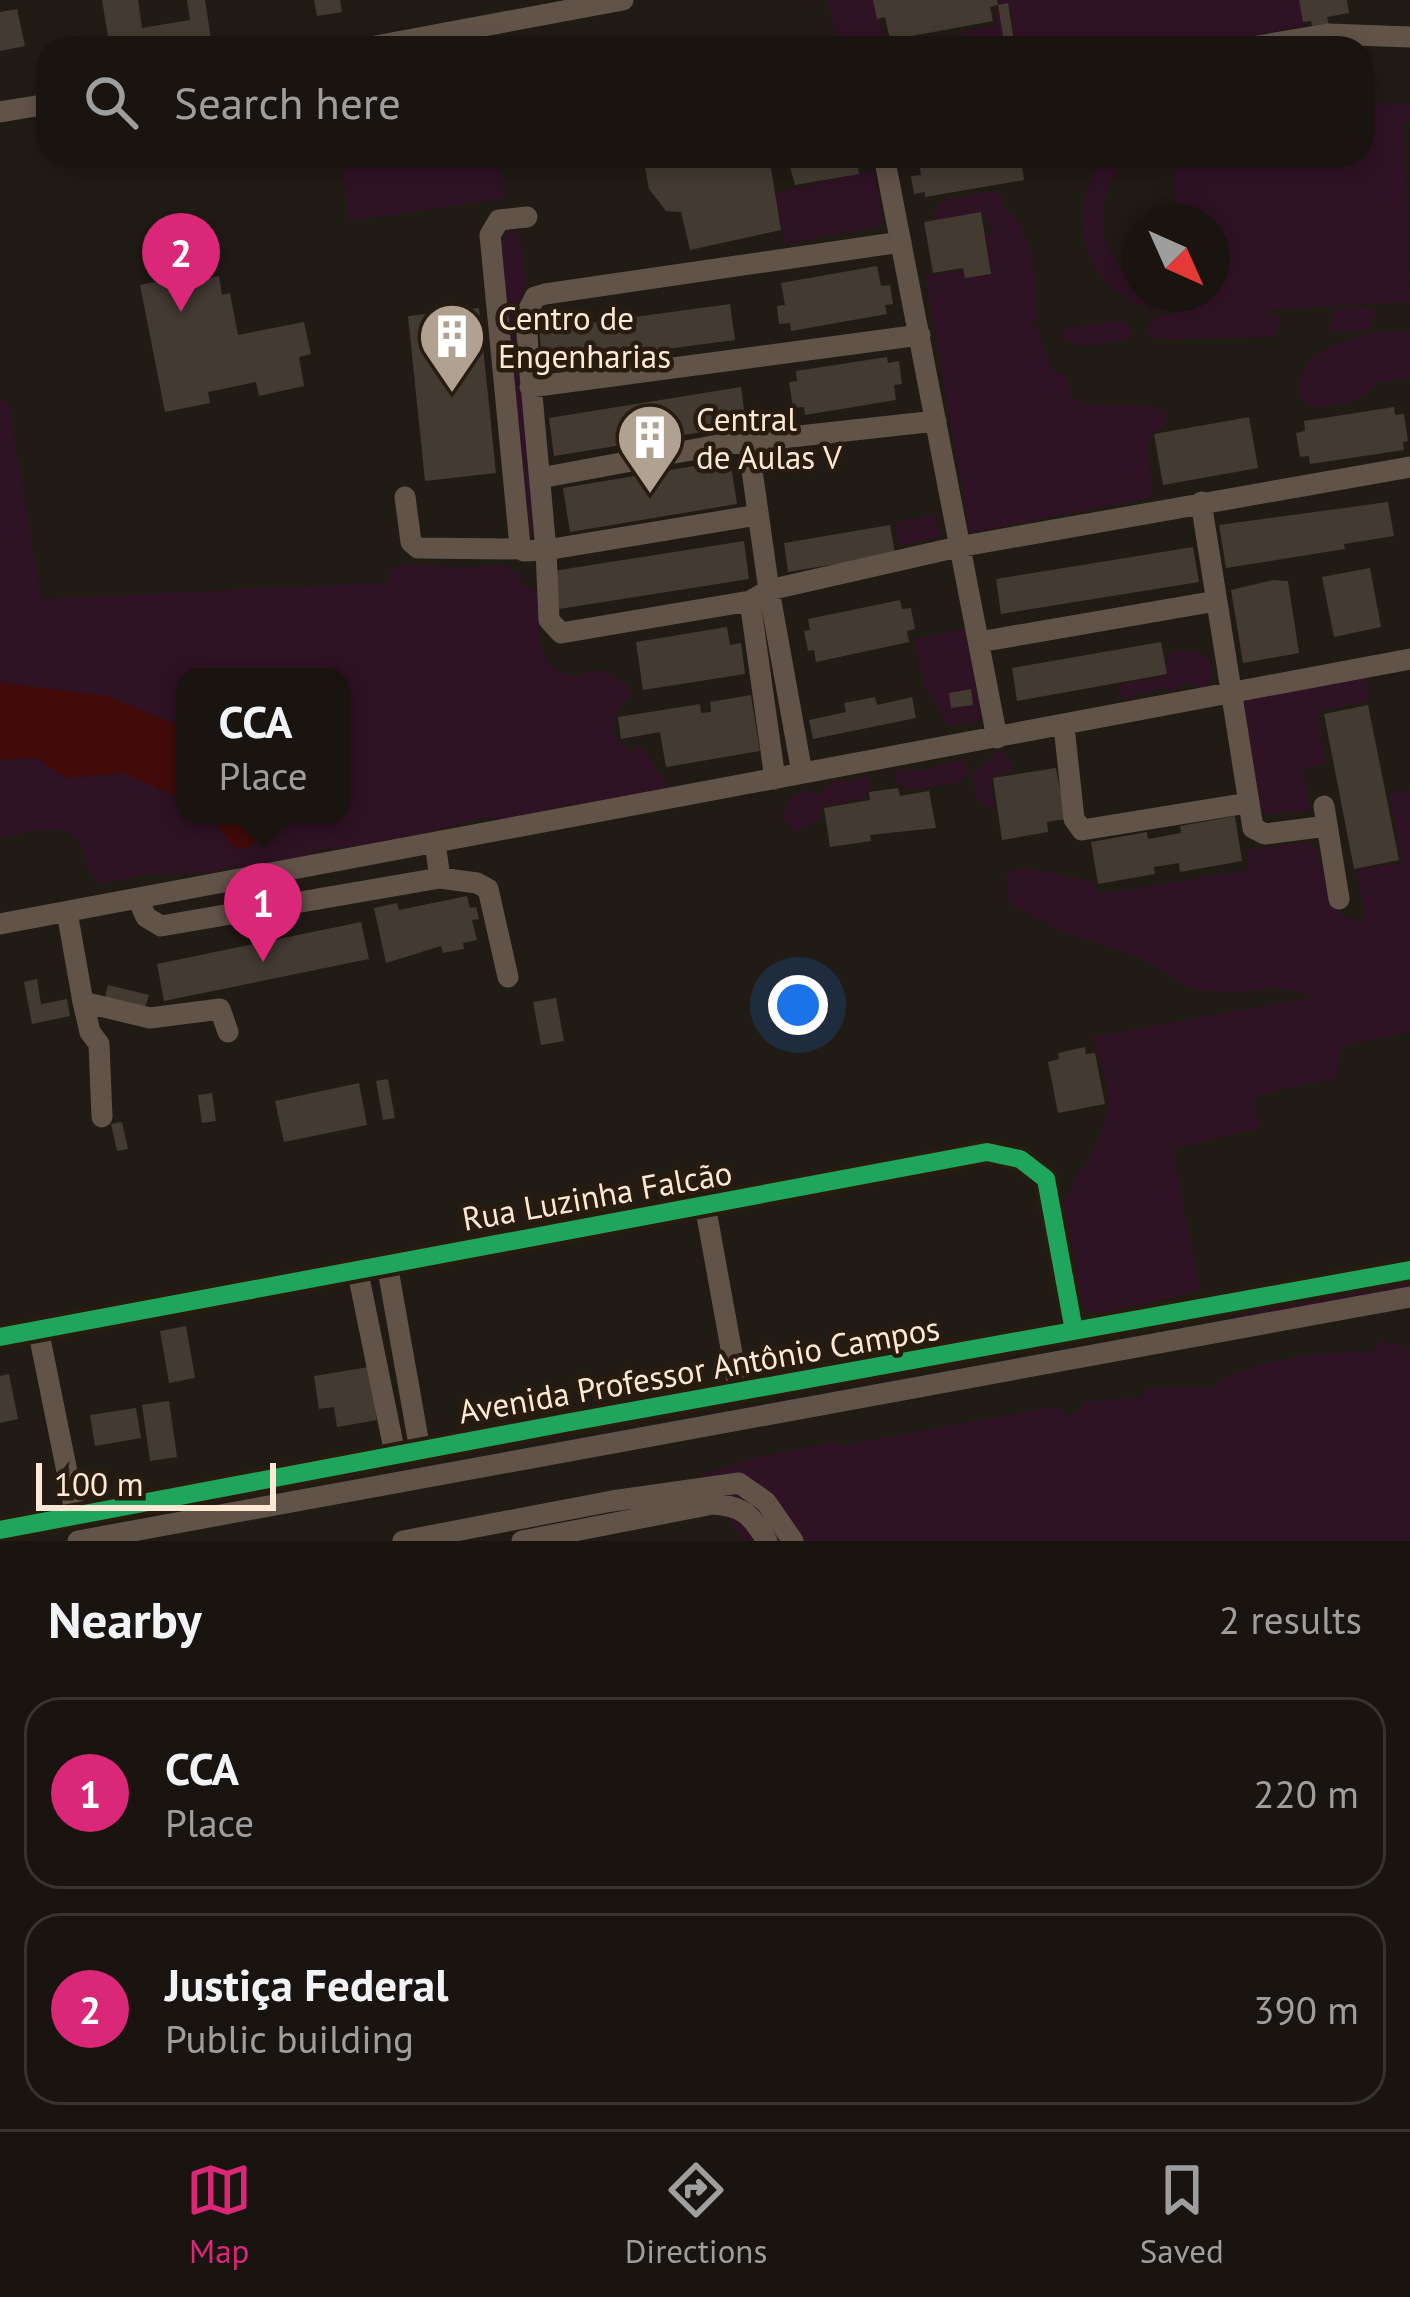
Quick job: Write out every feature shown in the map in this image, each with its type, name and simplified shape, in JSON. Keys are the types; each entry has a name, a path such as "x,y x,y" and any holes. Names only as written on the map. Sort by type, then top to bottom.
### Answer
{"street":[{"path":"430,36 623,0"},
{"path":"1316,36 1410,37"},
{"path":"0,112 36,106"},
{"path":"886,168 997,738"},
{"path":"521,549 490,235 499,220 527,217"},
{"path":"901,242 535,297 526,315 530,387 549,620 561,633 768,592 958,547 1410,467"},
{"path":"530,387 920,334"},
{"path":"540,478 748,442 936,421"},
{"path":"748,442 768,592 802,773"},
{"path":"405,497 411,542 418,548 546,550 758,515"},
{"path":"1201,502 1253,828 1259,833 1326,816 1340,899"},
{"path":"768,592 759,673 775,778"},
{"path":"979,642 1216,601"},
{"path":"0,924 1410,659"},
{"path":"759,673 786,671"},
{"path":"1064,726 1074,819 1082,830 1248,803"},
{"path":"435,843 440,878"},
{"path":"139,901 146,917 161,926 440,878 477,883 488,889 508,976"},
{"path":"67,912 90,1032 99,1044 102,1117"},
{"path":"83,1002 150,1018 220,1009 228,1032"},
{"name":"Rua Luzinha Falcão","path":"0,1337 987,1152 1020,1159 1046,1179 1074,1331"},
{"path":"705,1205 739,1392"},
{"path":"387,1264 420,1450"},
{"path":"357,1268 395,1454"},
{"name":"Avenida Professor Antônio Campos","path":"0,1530 1410,1270"},
{"name":"Avenida Professor Antônio Campos","path":"78,1541 1410,1297"},
{"path":"1154,1317 1155,1344"},
{"path":"1111,1324 1114,1351"},
{"path":"38,1329 76,1516"},
{"path":"565,1423 567,1451"},
{"path":"523,1431 529,1457"},
{"path":"522,1541 713,1504 737,1494"},
{"path":"737,1494 767,1541"},
{"path":"403,1541 612,1501 737,1494 766,1502 793,1541"}],"shaded area":[{"path":"828,0 873,0 884,36 835,36"},
{"path":"997,0 1299,0 1305,26 1250,36 1013,36 1009,3 998,5"},
{"path":"994,10 999,10 1003,36 962,36 961,32 996,25"},
{"path":"1410,103 1410,122 1403,123 1410,302 1263,310 1282,320 1273,337 1149,339 1148,326 1156,317 1178,313 1172,312 1230,312 1230,204 1174,204 1173,168 1374,168 1374,105"},
{"path":"343,168 500,168 504,198 349,221"},
{"path":"1097,168 1119,168 1103,206 1102,224 1122,269 1122,295 1104,280 1084,235 1083,209"},
{"path":"874,170 883,225 785,244 775,193"},
{"path":"991,191 1002,195 1003,207 1028,244 1037,320 1029,322 1038,330 1051,369 1066,377 1073,399 1097,405 1148,406 1167,415 1147,440 1152,497 970,533 925,276 964,270 966,278 991,274 985,236 995,233 985,213 935,220 933,211 942,201"},
{"path":"507,231 519,234 526,282 516,312 534,535 528,533 501,244"},
{"path":"1369,307 1376,311 1368,331 1329,332 1334,310"},
{"path":"1126,322 1133,338 1086,346 1061,339 1065,328"},
{"path":"1379,332 1410,332 1410,378 1376,383 1339,404 1312,408 1300,398 1299,382 1312,359 1337,344"},
{"path":"8,400 41,599 389,583 389,568 410,564 505,565 520,575 520,584 539,594 540,644 553,667 575,676 592,670 606,672 627,684 630,696 615,713 611,733 630,752 640,746 666,783 666,793 554,807 513,822 487,817 390,842 320,849 302,859 253,871 234,866 208,873 144,874 101,884 69,833 46,830 0,838 0,760 36,758 66,778 125,772 176,797 176,824 216,824 236,849 250,848 259,824 350,824 350,668 176,668 176,724 107,696 0,683 0,402"},
{"path":"935,514 940,537 899,546 894,524"},
{"path":"965,629 981,714 979,721 948,726 925,684 913,639"},
{"path":"1173,651 1195,651 1212,661 1212,676 1203,688 1184,683 1171,691 1160,686 1149,695 1137,691 1130,700 1118,693 1117,685 1165,676 1166,660"},
{"path":"1365,677 1369,701 1316,711 1325,764 1302,768 1310,810 1267,815 1258,803 1241,705 1245,699"},
{"path":"0,683 107,696 176,724 176,797 125,773 66,778 36,758 0,760"},
{"path":"1001,751 1012,762 1010,772 991,776 994,806 990,811 977,799 972,776"},
{"path":"963,760 968,772 960,782 912,790 896,783 897,768 917,771"},
{"path":"866,776 871,784 864,799 819,807 821,819 796,832 783,818 794,795 819,795 834,780"},
{"path":"1410,790 1410,1032 1338,1051 1337,1078 1253,1096 1259,1128 1172,1149 1200,1291 1102,1313 1079,1308 1059,1207 1090,1157 1106,1118 1107,1088 1093,1037 1318,996 1278,988 1230,993 1191,989 1143,959 1061,931 1009,903 1006,872 1026,868 1091,881 1098,895 1248,870 1247,850 1306,842 1316,849 1334,906 1351,920 1365,922 1357,870 1403,862 1389,794"},
{"path":"216,824 261,824 250,848 235,849"},
{"path":"1410,1280 1410,1289 1235,1322 1233,1318 1238,1311"},
{"path":"1382,1340 1410,1349 1410,1541 743,1541 701,1475 754,1458 833,1442 845,1445 1058,1406 1069,1419 1086,1401 1141,1399 1146,1389 1211,1390 1223,1380 1262,1365 1310,1355 1371,1352"}],"building":[{"path":"102,0 138,0 142,28 190,20 187,0 205,0 211,36 108,36"},
{"path":"314,0 340,0 342,12 317,16"},
{"path":"873,0 997,0 998,5 990,7 993,21 912,36 889,36 885,17 877,19"},
{"path":"1299,0 1347,0 1349,13 1327,17 1329,26 1313,29 1311,21 1303,22"},
{"path":"1008,3 1013,36 1003,36 998,5"},
{"path":"17,9 25,46 0,51 0,12"},
{"path":"645,168 771,168 781,230 690,250 681,212 666,211 649,189"},
{"path":"790,168 858,168 859,174 795,185"},
{"path":"920,168 1022,168 1024,180 925,197 925,192 914,194 911,176 921,175"},
{"path":"981,212 991,274 965,278 963,268 933,273 924,222"},
{"path":"877,266 881,286 890,285 893,304 885,305 887,314 791,331 790,323 779,324 777,306 785,305 781,283"},
{"path":"204,272 205,279 219,276 222,295 230,293 238,335 304,322 311,354 299,357 304,386 259,396 256,382 208,392 210,403 165,412 140,285"},
{"path":"730,304 735,340 543,365 539,330"},
{"name":"Centro de Engenharias","path":"479,308 496,473 425,481 408,316"},
{"path":"887,357 888,363 899,361 902,384 894,385 896,400 805,415 804,407 793,408 789,382 797,381 796,371"},
{"path":"741,387 746,425 554,456 549,418"},
{"path":"1394,407 1395,415 1404,414 1408,441 1403,442 1404,450 1310,464 1309,456 1300,457 1296,433 1305,431 1304,421"},
{"path":"1249,417 1258,468 1163,485 1154,434"},
{"name":"Central de Aulas V","path":"730,460 737,504 570,532 563,488"},
{"path":"1388,502 1394,536 1344,544 1345,549 1226,568 1219,525"},
{"path":"890,525 895,554 788,572 784,543"},
{"path":"744,541 749,579 559,609 553,571"},
{"path":"1193,547 1199,582 1001,614 996,579"},
{"path":"1370,568 1381,627 1334,637 1322,577"},
{"path":"1288,581 1299,653 1243,663 1231,590"},
{"path":"900,600 902,609 911,608 915,629 907,631 909,642 816,662 814,650 808,651 804,631 810,630 808,619"},
{"path":"727,627 730,645 741,643 745,674 643,690 636,642"},
{"path":"1161,642 1167,674 1017,701 1012,668"},
{"path":"971,689 973,705 951,708 949,693"},
{"path":"751,695 760,751 666,767 660,732 621,739 618,717 700,704 701,713 711,712 710,702"},
{"path":"875,697 877,705 912,697 916,718 813,739 809,720 846,712 844,703"},
{"path":"1368,705 1399,860 1354,869 1324,714"},
{"path":"1056,768 1066,819 1047,822 1048,832 1002,840 993,778"},
{"path":"898,788 900,796 929,791 936,828 870,835 871,841 830,847 824,808 870,800 869,792"},
{"path":"1235,816 1242,861 1180,872 1179,863 1154,867 1155,874 1098,884 1091,842 1147,832 1148,839 1181,833 1180,826"},
{"path":"467,896 479,919 472,920 477,940 463,943 464,949 443,953 441,946 386,963 374,908 397,903 399,910"},
{"path":"361,922 369,959 164,1001 157,964"},
{"path":"37,979 41,1004 67,999 70,1016 32,1024 24,982"},
{"path":"108,985 149,995 145,1008 105,997"},
{"path":"556,998 564,1041 541,1045 533,1002"},
{"path":"1085,1047 1086,1054 1095,1053 1105,1104 1058,1113 1048,1062 1059,1059 1058,1053"},
{"path":"388,1079 395,1118 383,1120 376,1081"},
{"path":"359,1083 367,1125 284,1142 275,1101"},
{"path":"212,1093 216,1121 202,1123 198,1095"},
{"path":"122,1122 128,1149 117,1151 111,1124"},
{"path":"186,1326 195,1378 169,1383 160,1331"},
{"path":"369,1367 377,1420 337,1427 334,1407 319,1409 314,1376"},
{"path":"9,1374 18,1419 0,1423 0,1376"},
{"path":"169,1401 177,1457 150,1461 142,1405"},
{"path":"136,1408 141,1438 95,1446 90,1415"}],"cycle path":[{"path":"0,1337 987,1152 1020,1159 1046,1179 1074,1331"},
{"path":"0,1530 1410,1270"}],"place":[{"name":"Justiça Federal","path":"181,312"},
{"name":"Centro de Engenharias","path":"452,395"},
{"name":"Central de Aulas V","path":"650,496"},
{"name":"CCA","path":"263,962"}]}
